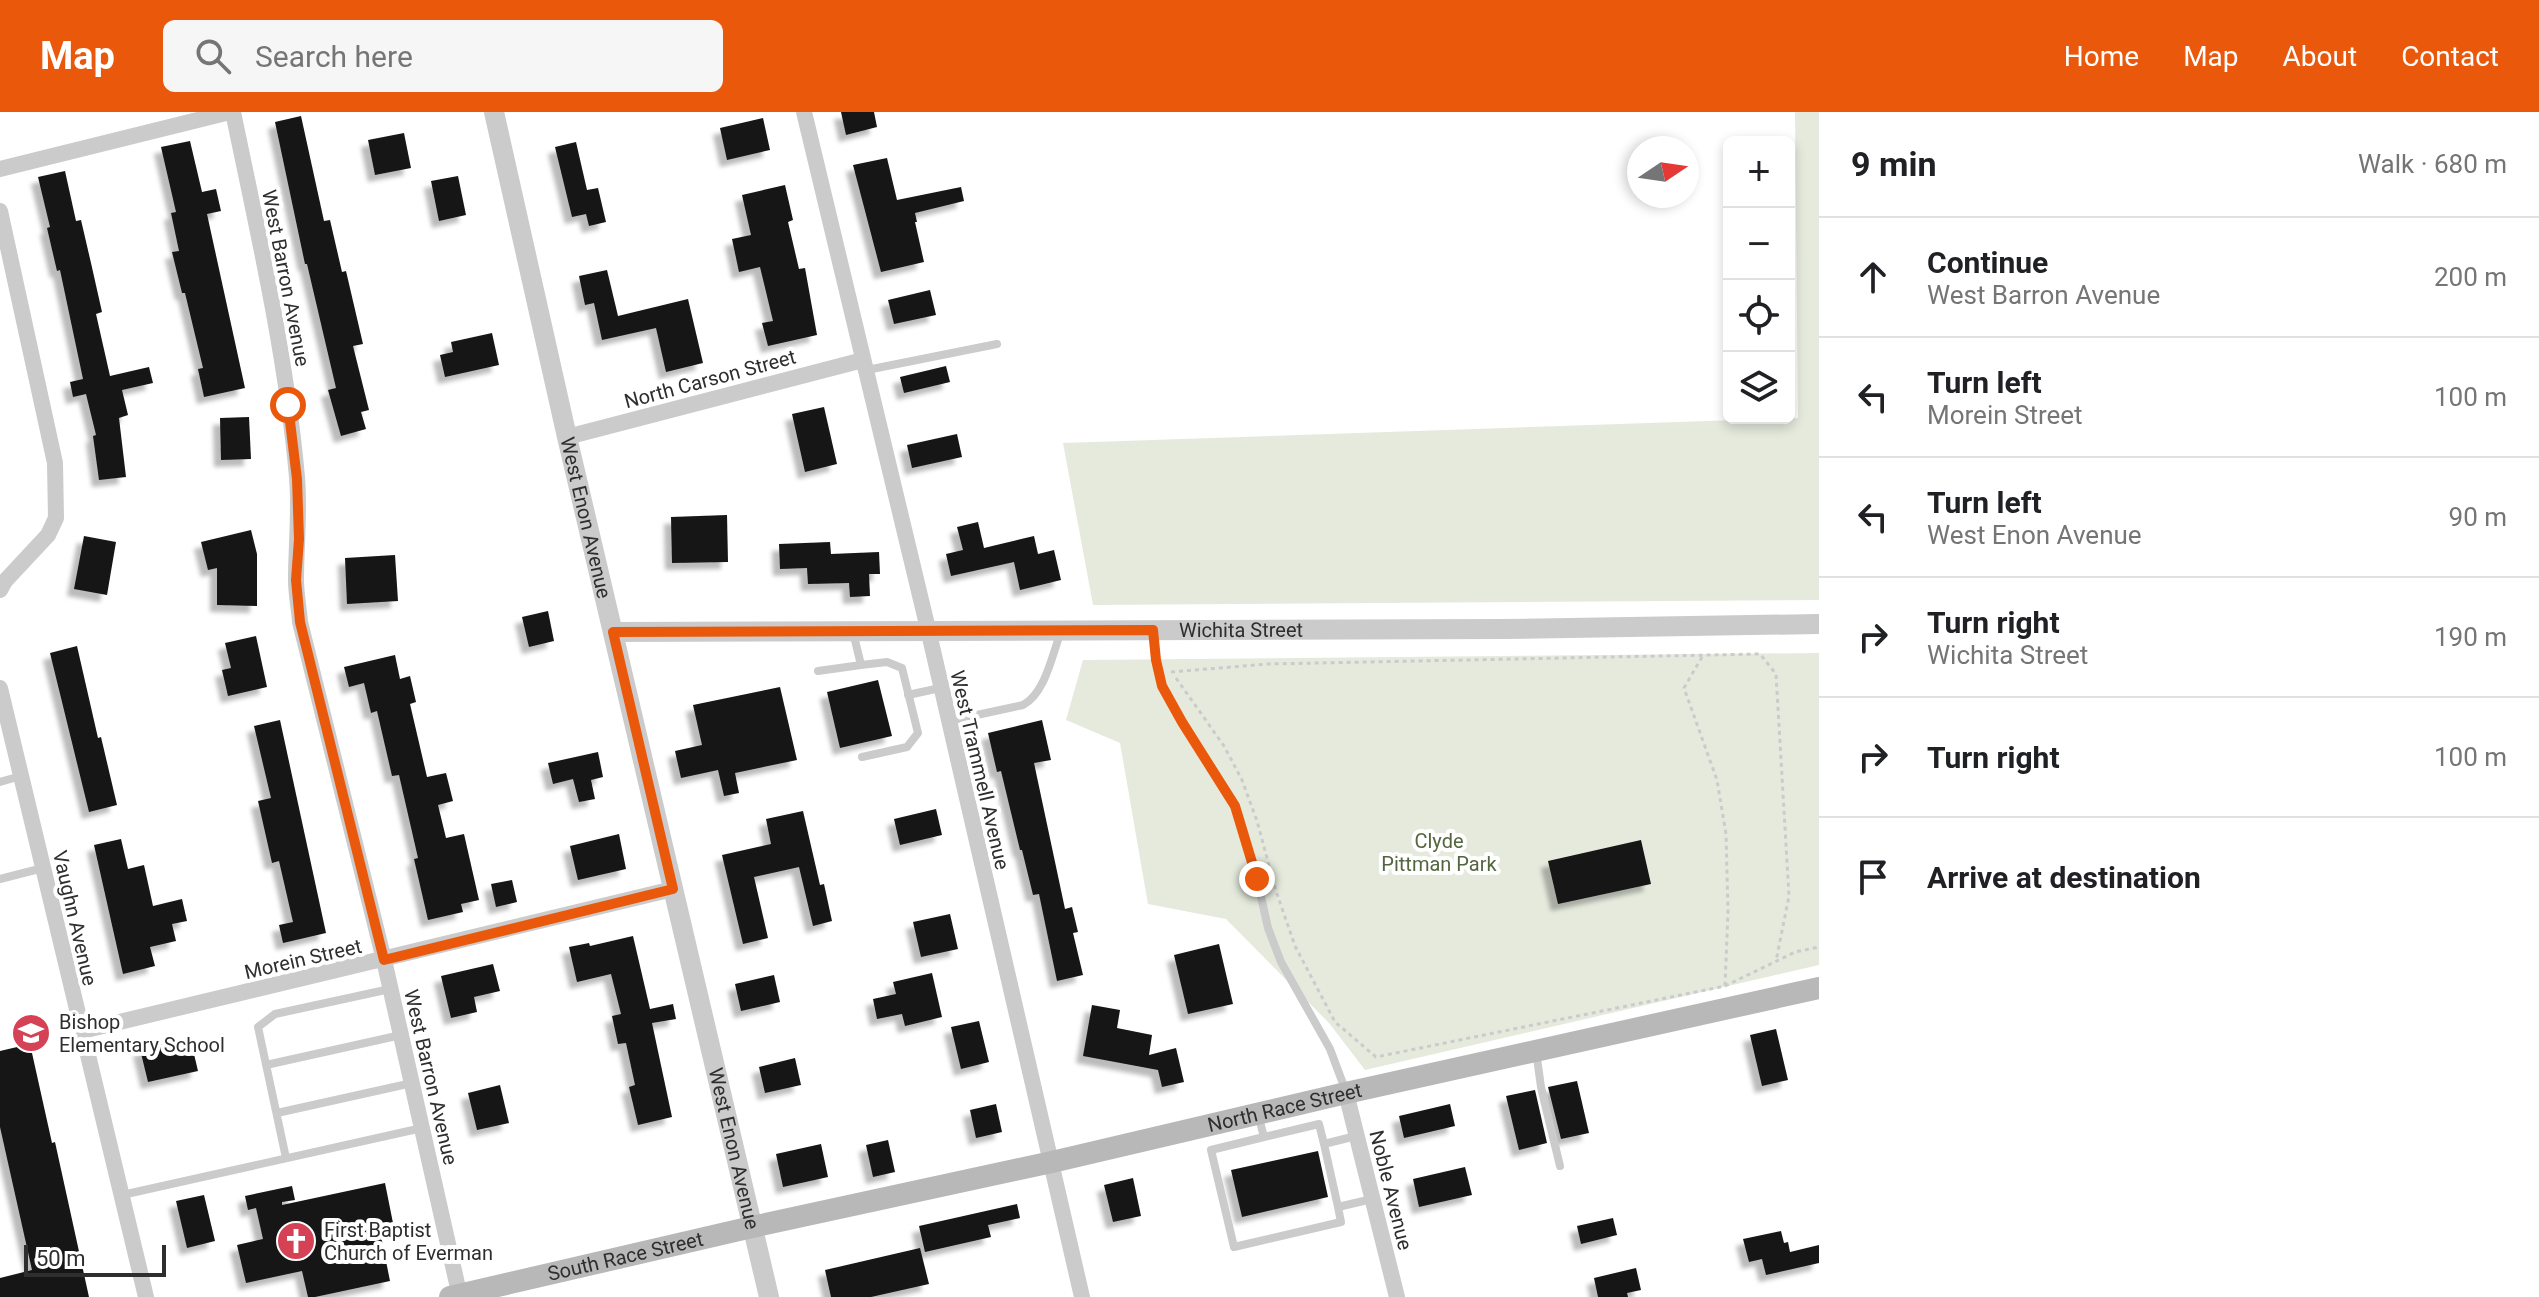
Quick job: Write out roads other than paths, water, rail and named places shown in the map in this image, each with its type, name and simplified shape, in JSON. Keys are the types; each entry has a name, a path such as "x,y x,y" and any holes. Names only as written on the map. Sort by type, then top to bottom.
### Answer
{"main road":[{"name":"North Race Street","path":"752,1227 1819,988"},
{"name":"South Race Street","path":"456,1296 752,1227"}],"street":[{"path":"0,169 231,112"},
{"name":"West Barron Avenue","path":"231,112 270,292 288,405 297,479 299,539 296,580 300,622 384,960 456,1296"},
{"name":"West Enon Avenue","path":"494,112 769,1297"},
{"name":"West Trammell Avenue","path":"804,112 928,629 1082,1297"},
{"path":"0,211 55,463 56,518 48,535 0,590"},
{"name":"North Carson Street","path":"567,437 865,365"},
{"name":"Wichita Street","path":"613,632 1488,630 1819,624"},
{"name":"Vaughn Avenue","path":"0,688 146,1297"},
{"name":"Morein Street","path":"82,1031 673,889"},
{"name":"Noble Avenue","path":"1346,1093 1397,1297"}],"lane":[{"path":"865,365 997,344"},
{"path":"948,721 1030,702 1044,676 1061,630"},
{"path":"1153,630 1162,686 1235,806 1268,928 1281,962 1330,1049 1346,1093"},
{"path":"853,631 861,665"},
{"path":"818,671 887,662 902,668 918,733 907,747 862,757"},
{"path":"908,695 940,688"},
{"path":"0,782 21,776"},
{"path":"0,879 43,868"},
{"path":"286,1158 258,1027 275,1014 390,989"},
{"path":"266,1065 401,1035"},
{"path":"1536,1051 1541,1087 1560,1166"},
{"path":"277,1113 412,1083"},
{"path":"1258,1113 1264,1137"},
{"path":"1319,1124 1324,1144 1341,1222 1234,1247 1211,1150 1319,1124"},
{"path":"121,1195 422,1128"},
{"path":"1324,1144 1356,1136"},
{"path":"1338,1207 1372,1199"}],"place":[{"name":"Bishop Elementary School","path":"31,1033"},
{"name":"First Baptist Church of Everman","path":"296,1241"}],"park label":[{"name":"Clyde Pittman Park","path":"1439,852"}]}
